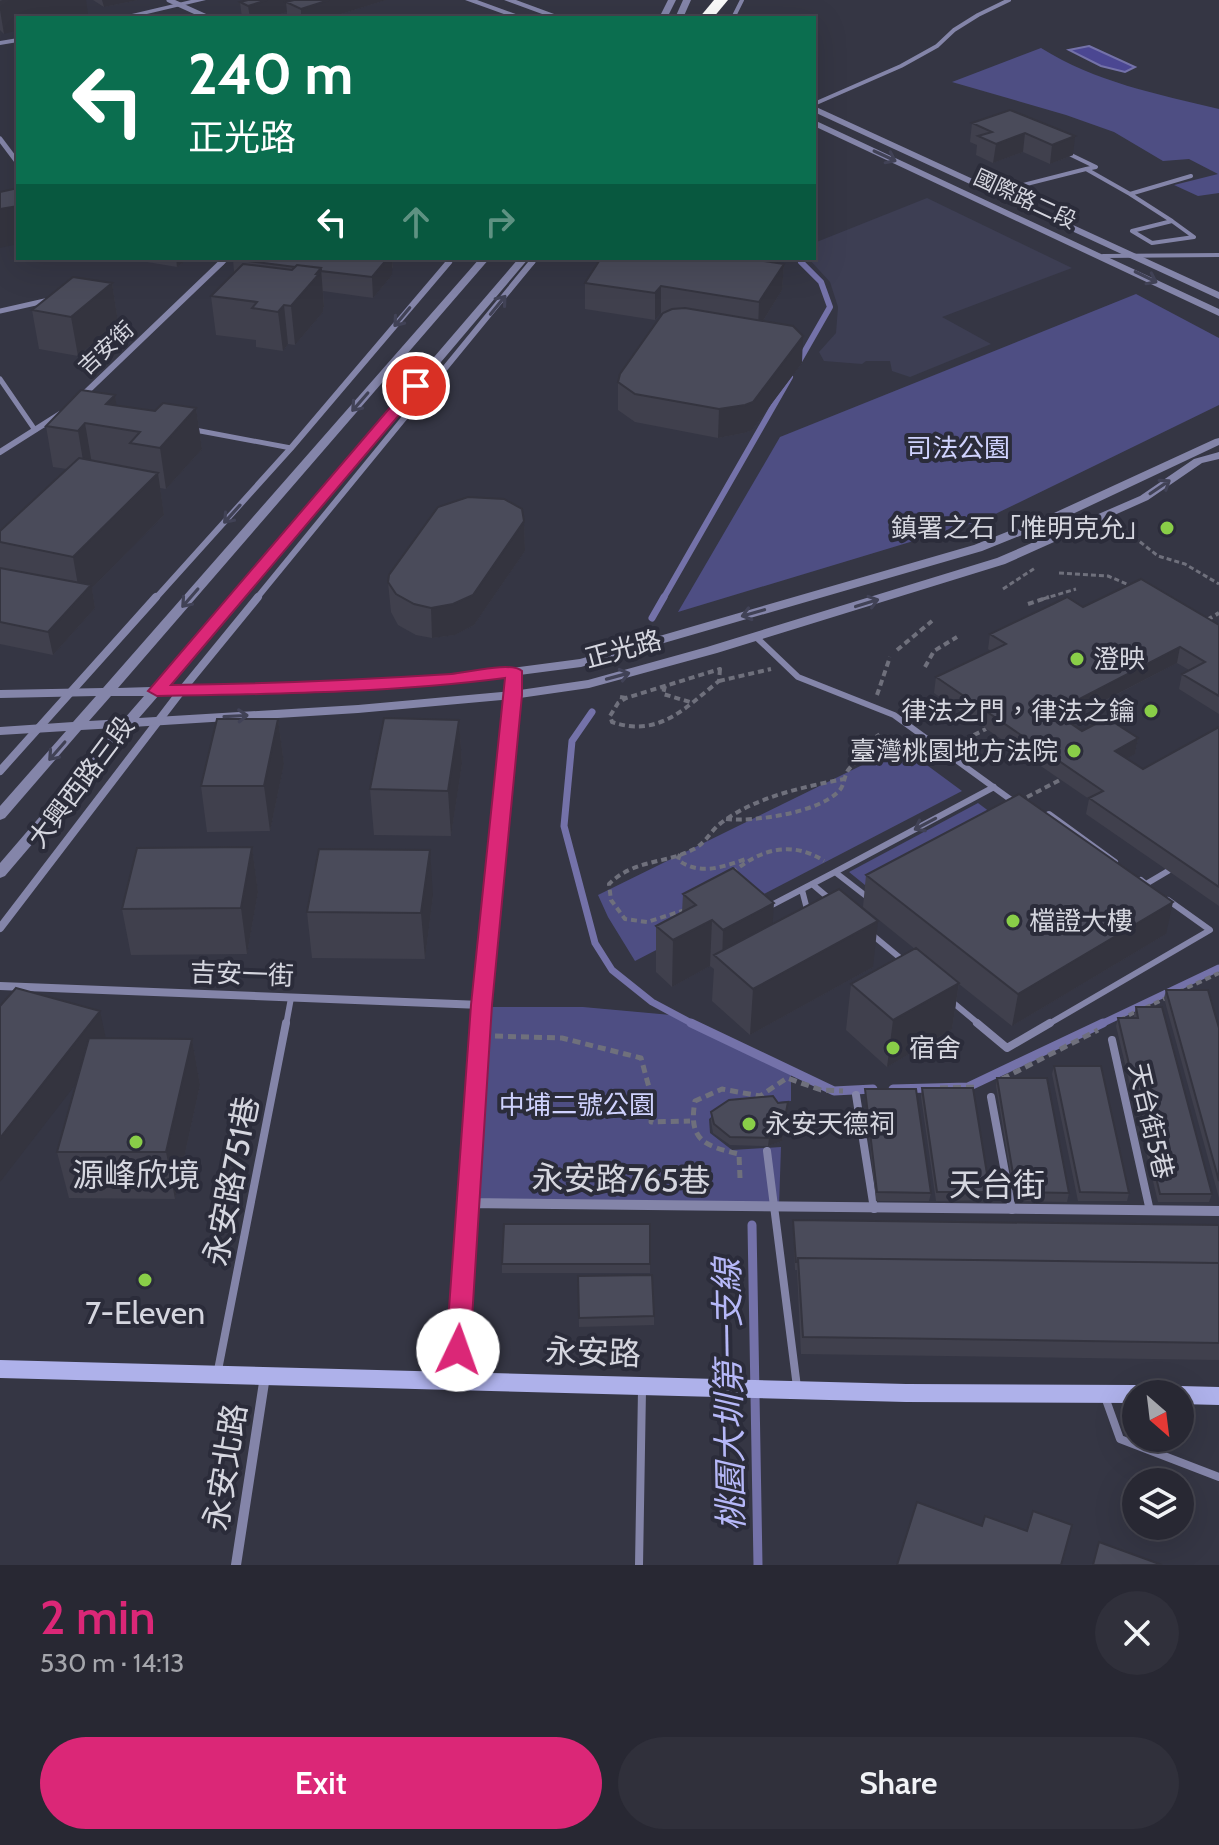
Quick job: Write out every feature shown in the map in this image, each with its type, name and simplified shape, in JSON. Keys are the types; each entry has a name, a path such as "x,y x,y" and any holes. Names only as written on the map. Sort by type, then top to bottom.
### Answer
{"highway":[{"path":"707,16 721,0"}],"main road":[{"name":"永安路","path":"0,1369 788,1390 1122,1394"},
{"path":"1194,1395 1219,1396"}],"street":[{"path":"169,0 204,16"},
{"path":"128,16 202,0"},
{"path":"469,0 517,16"},
{"path":"508,0 555,16"},
{"name":"國際路二段","path":"816,108 1219,296"},
{"name":"國際路二段","path":"816,124 1219,313"},
{"path":"0,139 16,160"},
{"path":"987,203 1000,194"},
{"name":"吉安街","path":"0,452 69,408 225,260"},
{"path":"0,771 291,448 451,260"},
{"name":"大興西路三段","path":"0,815 483,260"},
{"name":"大興西路三段","path":"0,928 182,690 525,260"},
{"name":"大興西路三段","path":"0,873 525,260"},
{"name":"正光路","path":"0,694 308,688 458,679 581,663 978,548 1068,511 1219,441"},
{"name":"正光路","path":"0,731 358,709 513,695 589,684 756,637 1001,561 1144,498 1198,461 1219,455"},
{"path":"1068,511 1089,523"},
{"path":"456,1380 481,1005 513,671"},
{"name":"吉安一街","path":"0,986 481,1005"},
{"name":"永安路765巷","path":"467,1203 775,1208"},
{"name":"天台街","path":"775,1208 1219,1211"},
{"name":"永安北路","path":"236,1565 265,1376"}],"lane":[{"path":"816,106 901,66 937,46 978,15 1009,0"},
{"path":"1000,194 1096,167 1057,148"},
{"path":"1086,169 1130,194 1172,221 1194,237 1152,243 1132,231 1172,221"},
{"path":"1130,194 1191,176"},
{"path":"1103,256 1219,255"},
{"path":"0,311 59,297"},
{"path":"0,379 35,430"},
{"path":"193,430 291,448"},
{"path":"756,637 810,683 875,705 1023,809"},
{"path":"765,909 994,787"},
{"path":"1031,814 1038,819 1049,814 1122,867"},
{"path":"1146,884 1168,871"},
{"path":"835,872 866,896 879,888"},
{"path":"946,997 1007,1048 1210,930 1134,875"},
{"path":"812,884 837,905"},
{"path":"802,890 809,917"},
{"path":"861,925 910,966"},
{"name":"永安路751巷","path":"218,1374 291,998"},
{"name":"天台街5巷","path":"1112,1040 1150,1211"},
{"path":"856,1095 874,1209"},
{"path":"991,1097 1012,1210"},
{"path":"767,1151 775,1208 788,1390"},
{"path":"639,1565 642,1386"},
{"path":"1103,1393 1120,1439 1219,1477"}],"path":[{"path":"1121,527 1158,556 1185,564 1219,584"},
{"path":"1003,589 1035,568"},
{"path":"1059,573 1108,576 1142,592"},
{"path":"1028,604 1076,589"},
{"path":"1206,620 1219,613"},
{"path":"897,650 932,621"},
{"path":"925,667 934,651 957,637"},
{"path":"875,705 890,657"},
{"path":"719,681 720,669 623,698 610,716 612,722 627,727 665,723 719,681 787,666"},
{"path":"665,686 663,694 668,698 690,702"},
{"path":"942,750 986,729"},
{"path":"726,819 736,822 807,807 837,794 848,769 874,754 882,742 875,731"},
{"path":"696,905 654,923 630,922 616,912 609,898 609,884 617,874 694,850 712,828 778,794 844,779"},
{"path":"1015,803 1060,780"},
{"path":"681,853 678,860 683,865 704,871 796,847 811,851 835,872"},
{"path":"728,878 749,858"},
{"path":"492,1036 562,1038 641,1058 653,1102 651,1122 690,1121"},
{"path":"740,1178 739,1154 715,1149 697,1138 690,1121 695,1101 714,1089 760,1096"}],"shaded area":[{"path":"1089,46 1135,67 1125,72 1101,66 1069,50"},
{"path":"927,198 1072,268 942,317 991,344 910,377 892,371 890,361 866,361 862,364 824,361 819,352 836,333 838,307 830,282 810,260 816,260 816,242"}],"green space":[{"path":"1041,48 1105,78 1219,109 1219,193 1198,196 1174,185 1218,174 1189,159 1163,161 1114,132 952,82"},
{"name":"司法公園","path":"1136,294 1219,338 1219,405 983,520 678,612 780,437"},
{"path":"901,746 962,791 635,961 598,895"},
{"path":"978,803 994,815 865,885 849,872"},
{"name":"中埔二號公園","path":"483,1007 583,1007 671,1015 791,1069 791,1101 724,1106 709,1119 710,1133 732,1150 781,1147 779,1206 470,1201"}],"building":[{"path":"267,0 248,6 240,2"},
{"path":"329,0 301,9 286,2"},
{"path":"1010,110 1075,136 1052,145 1025,133 996,144 978,136 992,132 972,123"},
{"path":"16,188 16,206 0,209 0,192"},
{"path":"241,260 386,260 372,277"},
{"path":"600,260 757,260 784,264 759,302 661,286 655,293 585,283"},
{"path":"243,264 292,270 297,265 321,268 291,306 284,305 278,312 252,308 257,302 211,296"},
{"path":"73,277 112,283 71,317 32,310"},
{"path":"685,308 793,326 803,336 753,402 745,405 719,409 635,394 618,382 620,374 663,313"},
{"path":"81,390 115,395 106,404 155,411 163,403 196,408 160,448 130,443 140,432 85,423 78,431 46,426"},
{"path":"79,458 158,473 73,557 0,542 0,531"},
{"path":"468,497 504,499 522,509 524,521 473,595 453,604 431,608 414,604 396,594 388,582 389,575 438,507"},
{"path":"0,568 91,585 48,632 0,622"},
{"name":"臺灣桃園地方法院","path":"1141,579 1219,625 1219,696 1182,674 1205,662 1180,647 1054,712 1082,731 1107,718 1138,738 1115,751 1143,769 1219,727 1219,887 1089,798 1103,791 936,677 1006,644 990,634 1067,597 1083,607"},
{"path":"384,718 459,720 448,791 370,789"},
{"path":"217,719 278,719 264,786 201,786"},
{"name":"檔證大樓","path":"1019,794 1173,902 1018,994 866,875"},
{"path":"252,847 241,908 122,909 137,848"},
{"path":"319,849 430,850 421,913 307,912"},
{"path":"733,868 774,903 723,930 712,920 673,940 656,926 696,905 683,894"},
{"path":"839,889 878,921 753,989 714,955"},
{"path":"916,948 959,983 893,1020 851,984"},
{"path":"16,988 100,1011 0,1138 0,1006"},
{"path":"1166,990 1208,990 1219,1028 1219,1181"},
{"path":"1136,1007 1162,1007 1212,1194 1160,1194 1118,1018 1138,1018"},
{"path":"89,1038 192,1039 166,1152 57,1152"},
{"path":"1054,1066 1101,1066 1129,1193 1080,1192"},
{"path":"997,1078 1047,1078 1069,1193 1016,1192"},
{"path":"922,1088 973,1088 990,1192 937,1192"},
{"path":"865,1089 916,1089 931,1193 877,1192"},
{"name":"永安天德祠","path":"773,1096 778,1103 788,1102 782,1133 769,1138 730,1137 714,1124 711,1112 729,1100"},
{"path":"793,1220 1219,1225 1219,1263 798,1258 796,1262"},
{"path":"504,1224 650,1224 650,1264 502,1264"},
{"path":"798,1258 1219,1263 1219,1343 803,1337"},
{"path":"652,1275 654,1316 579,1318 578,1276"},
{"path":"917,1502 982,1526 985,1516 1027,1531 1033,1511 1072,1525 1061,1565 897,1565"},
{"path":"1099,1542 1162,1565 1093,1565"}],"waterway":[{"path":"798,363 830,307 821,282 799,260"},
{"path":"663,599 790,377"},
{"path":"652,618 664,597"},
{"path":"592,712 572,741 564,826 595,943 612,970 652,1002 693,1024"},
{"path":"1099,1025 1219,968"},
{"path":"893,1089 968,1087 1103,1023"},
{"path":"693,1024 834,1091 873,1089"},
{"name":"桃園大圳第一支線","path":"752,1225 758,1565"}],"place":[{"name":"鎮署之石「惟明克允」","path":"1167,528"},
{"name":"澄映","path":"1077,659"},
{"name":"律法之門，律法之鑰","path":"1151,711"},
{"name":"臺灣桃園地方法院","path":"1074,751"},
{"name":"檔證大樓","path":"1013,921"},
{"name":"宿舍","path":"893,1048"},
{"name":"永安天德祠","path":"749,1124"},
{"name":"源峰欣境","path":"136,1142"},
{"name":"7-Eleven","path":"145,1280"}],"route":[{"path":"416,386 157,691 292,689 458,679 513,671 481,1005 458,1350"}]}
